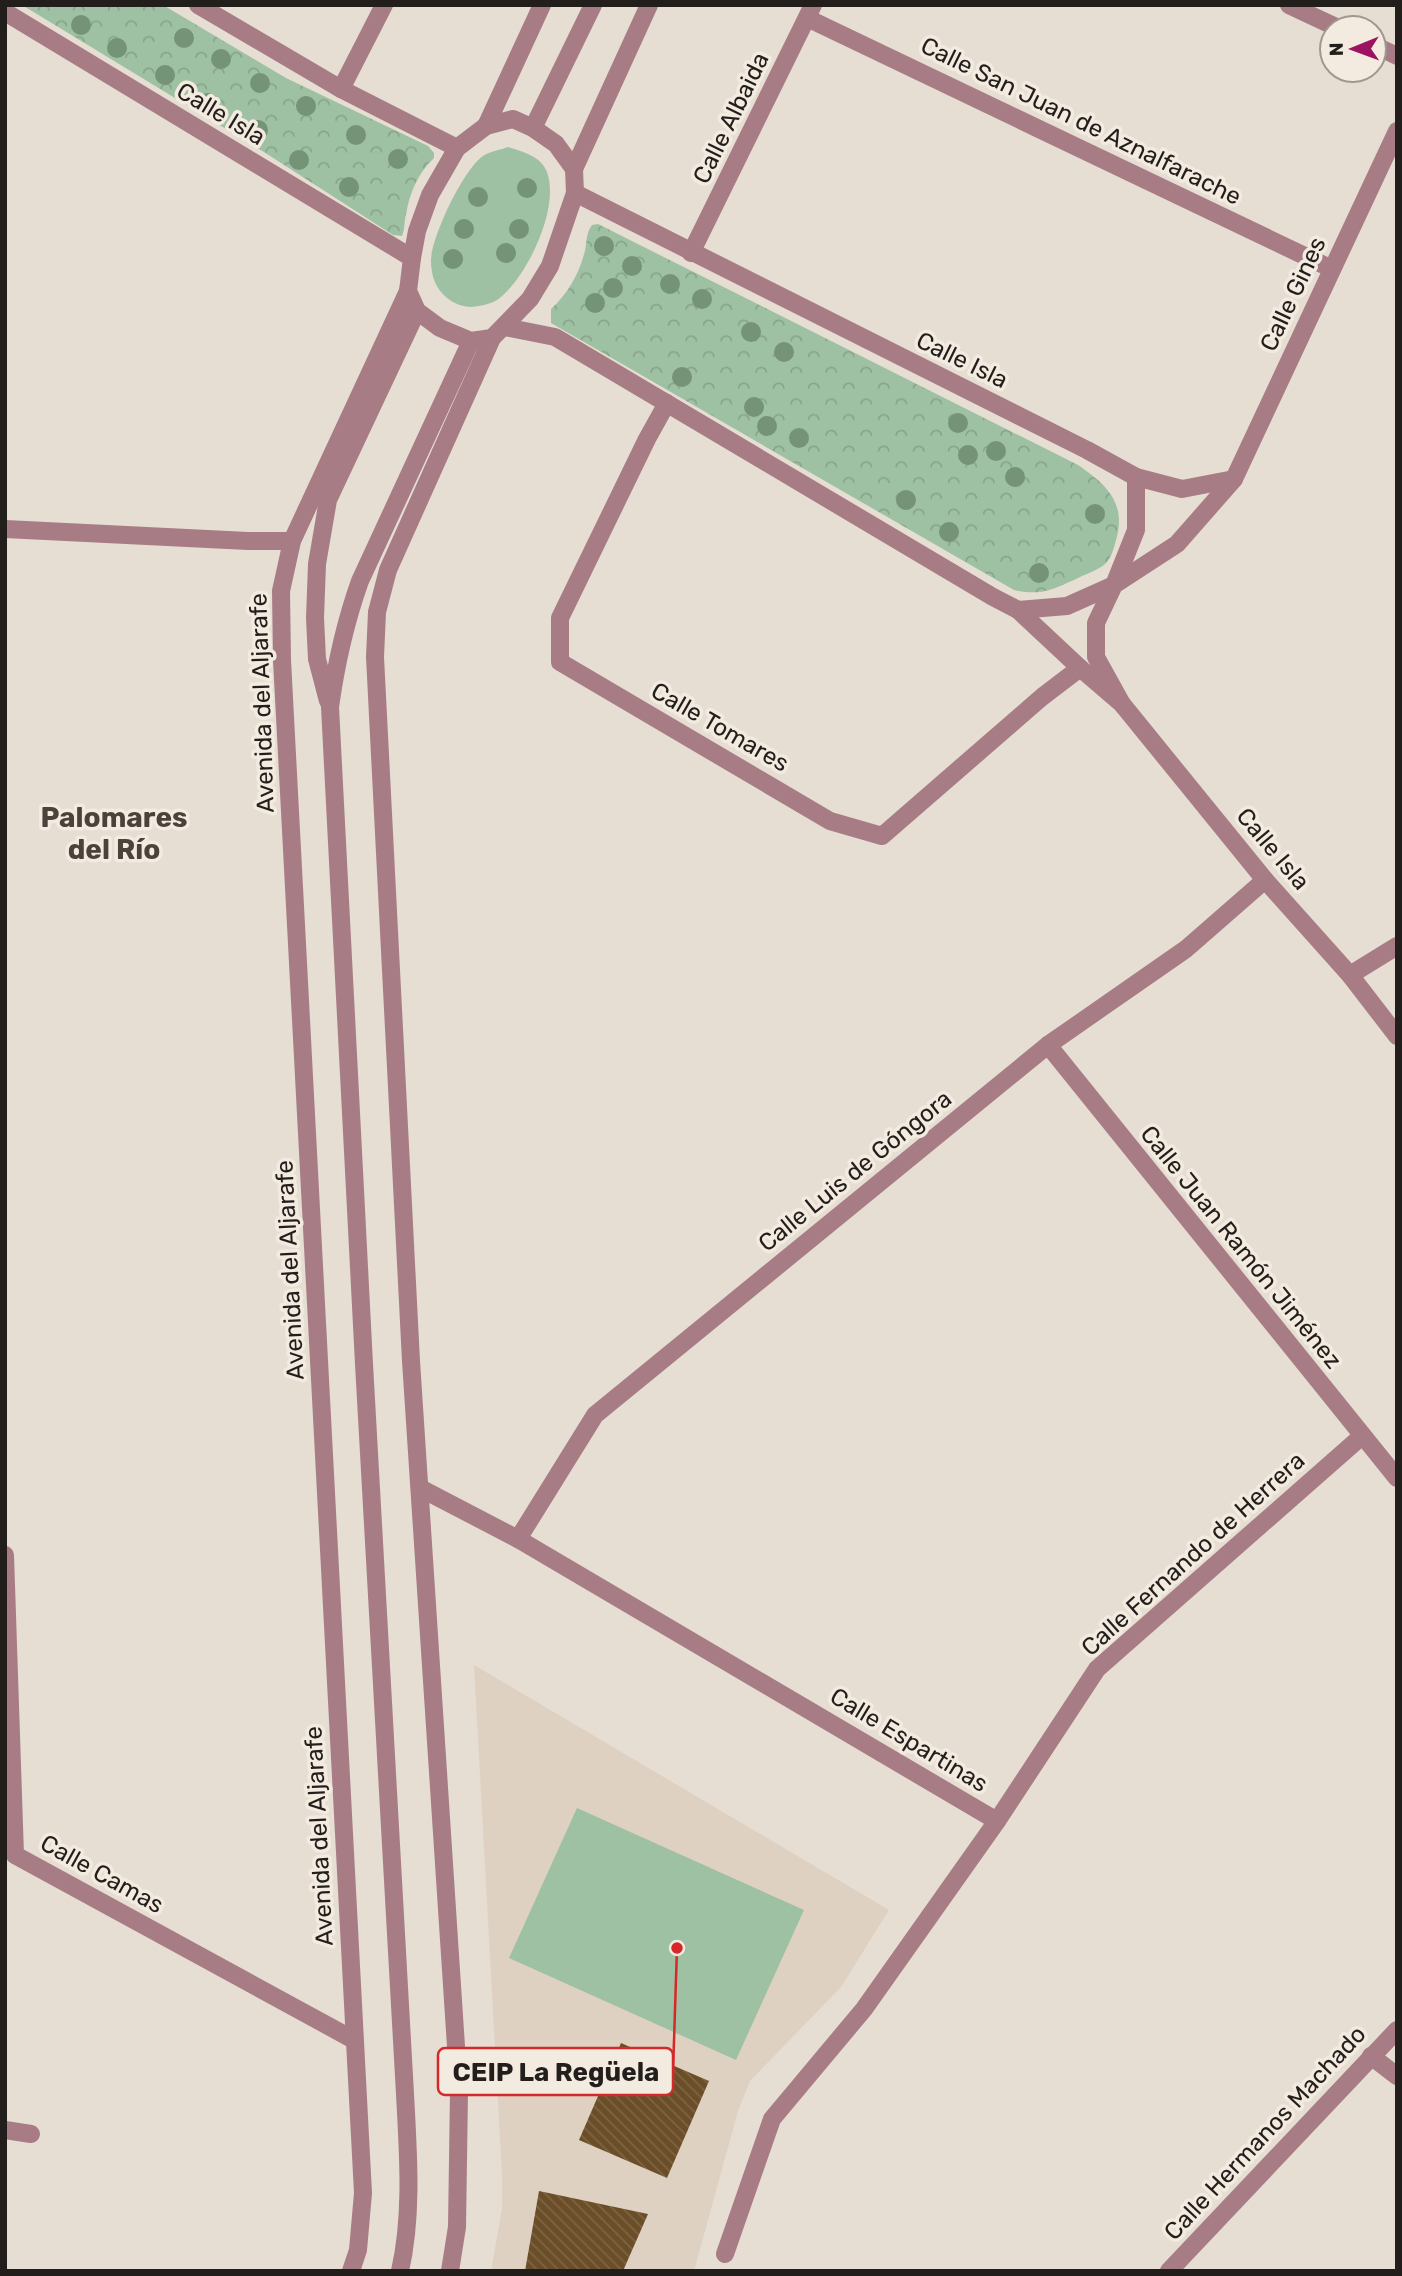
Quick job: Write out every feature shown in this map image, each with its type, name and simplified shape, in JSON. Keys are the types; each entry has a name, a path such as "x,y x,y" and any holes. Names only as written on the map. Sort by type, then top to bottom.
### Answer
{"street":[{"path":"198,5 341,89 457,148"},
{"path":"341,89 384,5"},
{"name":"Avenida del Aljarafe","path":"351,2271 358,2250 363,2193 282,660 281,591 292,541 408,291 417,231 430,195 457,148 486,126 542,5"},
{"path":"533,128 593,5"},
{"path":"450,2271 457,2227 459,2092 410,1333 374,657 377,612 388,570 499,332 530,299 550,266 575,193 574,169 649,5"},
{"path":"1289,5 1318,19"},
{"name":"Calle Albaida","path":"691,253 810,11"},
{"name":"Calle San Juan de Aznalfarache","path":"810,11 1332,269"},
{"name":"Calle Isla","path":"5,12 412,258"},
{"path":"486,126 513,119 533,128 556,144 574,169"},
{"name":"Calle Gines","path":"1114,585 1177,544 1234,479 1397,131"},
{"name":"Calle Isla","path":"575,193 1136,477 1182,489 1234,479"},
{"path":"408,291 417,311 440,328 471,341 499,332"},
{"path":"330,707 317,659 315,618 317,564 328,500 417,311"},
{"name":"Calle Isla","path":"499,332 555,337 1018,610 1122,704 1265,880 1350,975 1397,1037"},
{"path":"400,2271 404,2254 409,2176 407,2121 330,707 338,655 349,610 360,581 471,341"},
{"name":"Calle Tomares","path":"667,403 560,618 560,662 830,821 881,836 1042,697 1080,668"},
{"path":"1122,704 1096,657 1096,623 1136,530 1136,477"},
{"path":"5,529 292,541"},
{"path":"1018,610 1066,606 1114,585"},
{"name":"Calle Luis de Góngora","path":"519,1539 595,1415 1048,1045 1186,948 1265,880"},
{"path":"1350,975 1397,946"},
{"name":"Calle Juan Ramón Jiménez","path":"1048,1045 1397,1478"},
{"name":"Calle Fernando de Herrera","path":"997,1821 1097,1669 1362,1436"},
{"name":"Calle Espartinas","path":"420,1488 519,1539 997,1821 864,2008 772,2119 725,2254"},
{"name":"Calle Camas","path":"5,1555 15,1855 354,2040"},
{"name":"Calle Hermanos Machado","path":"1169,2271 1397,2030"},
{"path":"1371,2056 1397,2076"},
{"path":"5,2130 31,2134"}],"shaded area":[{"path":"474,1665 889,1910 841,1987 750,2081 738,2111 694,2271 491,2271 502,2209 502,2175"}],"green space":[{"path":"22,5 163,5 286,78 428,146 434,153 434,158 423,170 412,191 402,236 393,235 267,154"},
{"path":"508,147 536,158 547,172 550,187 545,221 531,257 501,297 483,305 461,305 452,302 437,286 431,266 433,249 450,204 475,164 483,156"},
{"path":"598,224 1078,465 1105,487 1116,505 1119,527 1109,559 1098,569 1053,589 1039,592 1014,590 551,323 551,309 576,276 589,231 592,225"},
{"path":"577,1808 804,1910 736,2060 509,1958"}],"building":[{"path":"621,2043 709,2081 667,2178 579,2140"},
{"path":"539,2191 648,2214 623,2271 525,2271"}],"place":[{"name":"CEIP La Regüela","path":"677,1948"}],"district":[{"name":"Palomares del Río","path":"114,833"}]}
